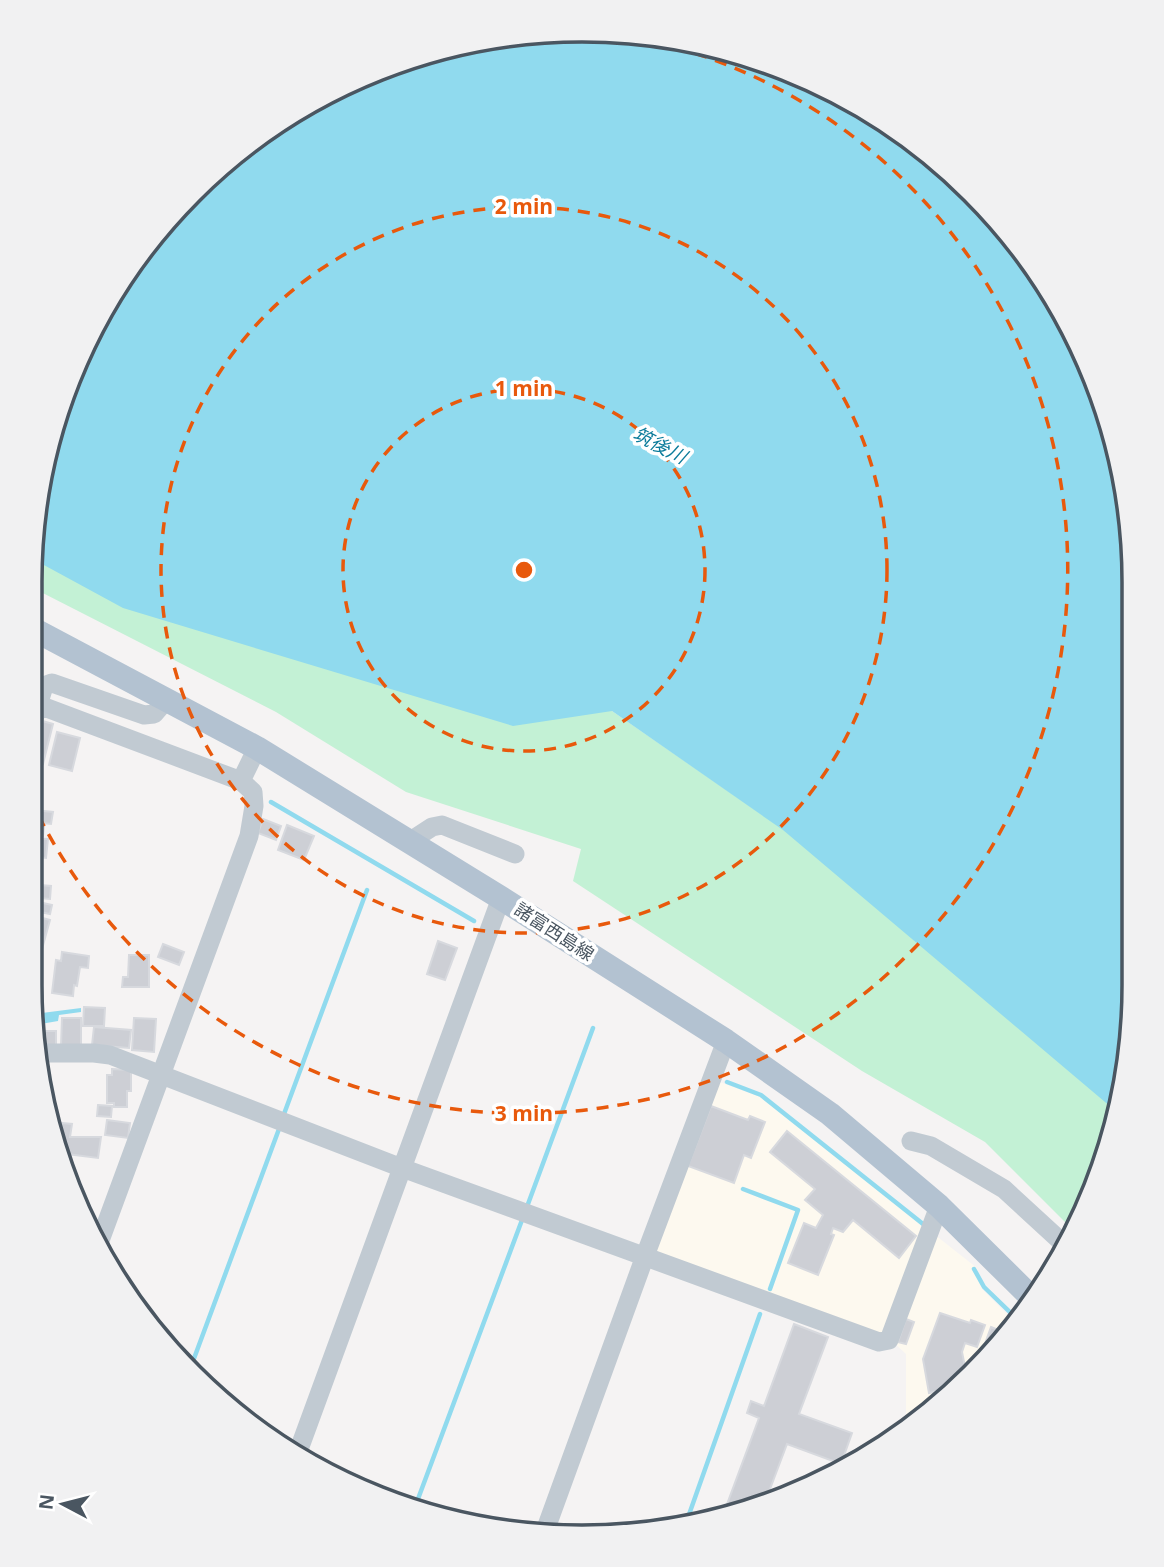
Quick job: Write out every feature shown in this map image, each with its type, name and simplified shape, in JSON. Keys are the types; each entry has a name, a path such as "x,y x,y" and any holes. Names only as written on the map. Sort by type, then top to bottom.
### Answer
{"main road":[{"name":"諸富西島線","path":"42,634 257,748 726,1041 830,1114 939,1206 1026,1292"}],"street":[{"path":"42,689 52,683 144,715 154,714 167,699"},
{"path":"42,706 240,781 253,792 254,806 249,836 103,1233"},
{"path":"240,781 257,748"},
{"path":"409,842 442,825 515,854"},
{"path":"300,1446 501,898"},
{"path":"548,1524 726,1041"},
{"path":"47,1054 110,1055 402,1168 884,1342 889,1340 939,1206"},
{"path":"911,1141 931,1146 1004,1189 1058,1240"}],"shaded area":[{"path":"717,1081 760,1097 977,1268 982,1289 1009,1316 964,1367 906,1417 906,1354 892,1341 651,1252"}],"green space":[{"path":"43,549 612,711 783,829 1117,1052 1104,1125 1081,1192 1066,1223 985,1142 862,1071 573,881 581,849 406,792 276,712 42,593"}],"water":[{"name":"筑後川","path":"547,43 617,43 687,52 756,71 821,98 852,114 911,154 964,200 988,226 1031,282 1050,312 1081,375 1104,442 1117,512 1122,582 1122,985 1121,1020 1109,1105 783,830 612,711 513,726 123,608 43,564 52,477 60,442 83,375 114,312 133,282 176,226 200,200 253,154 312,114 375,83 442,60 477,52"},
{"path":"81,1008 81,1012 59,1015 58,1021 43,1024 43,1013"}],"building":[{"path":"42,721 53,724 42,764"},
{"path":"57,732 80,738 72,771 49,765"},
{"path":"42,811 53,812 51,824 42,823"},
{"path":"263,819 281,826 276,840 258,833"},
{"path":"287,825 314,836 304,860 278,850"},
{"path":"42,839 48,839 46,858 42,858"},
{"path":"42,885 51,886 50,899 42,898"},
{"path":"42,903 52,905 50,914 42,912"},
{"path":"42,918 50,920 42,949"},
{"path":"438,941 457,948 445,980 427,974"},
{"path":"163,944 184,952 179,965 158,957"},
{"path":"62,952 89,956 88,968 80,967 73,996 52,993 56,960 61,961"},
{"path":"129,955 149,955 149,987 122,987 123,977 128,977"},
{"path":"84,1007 105,1008 104,1026 83,1026"},
{"path":"62,1018 81,1018 81,1046 61,1046"},
{"path":"134,1018 156,1019 154,1052 132,1050"},
{"path":"94,1027 131,1030 129,1048 92,1045"},
{"path":"44,1031 56,1031 56,1045 46,1045"},
{"path":"112,1069 131,1070 131,1091 127,1091 127,1107 114,1107 114,1103 107,1103 107,1075 112,1075"},
{"path":"98,1105 112,1106 111,1117 97,1116"},
{"path":"711,1106 748,1120 750,1116 765,1122 751,1158 744,1155 734,1183 688,1166"},
{"path":"107,1120 130,1123 128,1138 105,1135"},
{"path":"62,1123 72,1124 70,1137 101,1137 98,1158 69,1154 61,1129"},
{"path":"787,1131 916,1236 899,1258 853,1220 843,1232 833,1228 831,1234 834,1235 818,1275 788,1263 804,1223 816,1228 823,1215 805,1200 815,1189 770,1152"},
{"path":"940,1313 985,1325 977,1347 965,1343 962,1352 965,1366 938,1391 929,1393 923,1359"},
{"path":"906,1319 914,1322 906,1344 898,1342"},
{"path":"794,1324 828,1337 799,1414 852,1433 843,1457 835,1462 787,1444 769,1491 727,1506 759,1418 747,1413 751,1401 764,1406"},
{"path":"991,1327 997,1330 988,1341 985,1345"}],"waterway":[{"path":"271,802 474,921"},
{"path":"284,1114 367,890"},
{"path":"528,1204 593,1028"},
{"path":"727,1082 761,1095 923,1224"},
{"path":"193,1360 279,1129"},
{"path":"743,1189 798,1210 770,1289"},
{"path":"418,1499 522,1220"},
{"path":"974,1269 984,1287 1011,1313"},
{"path":"689,1515 760,1314"}]}
